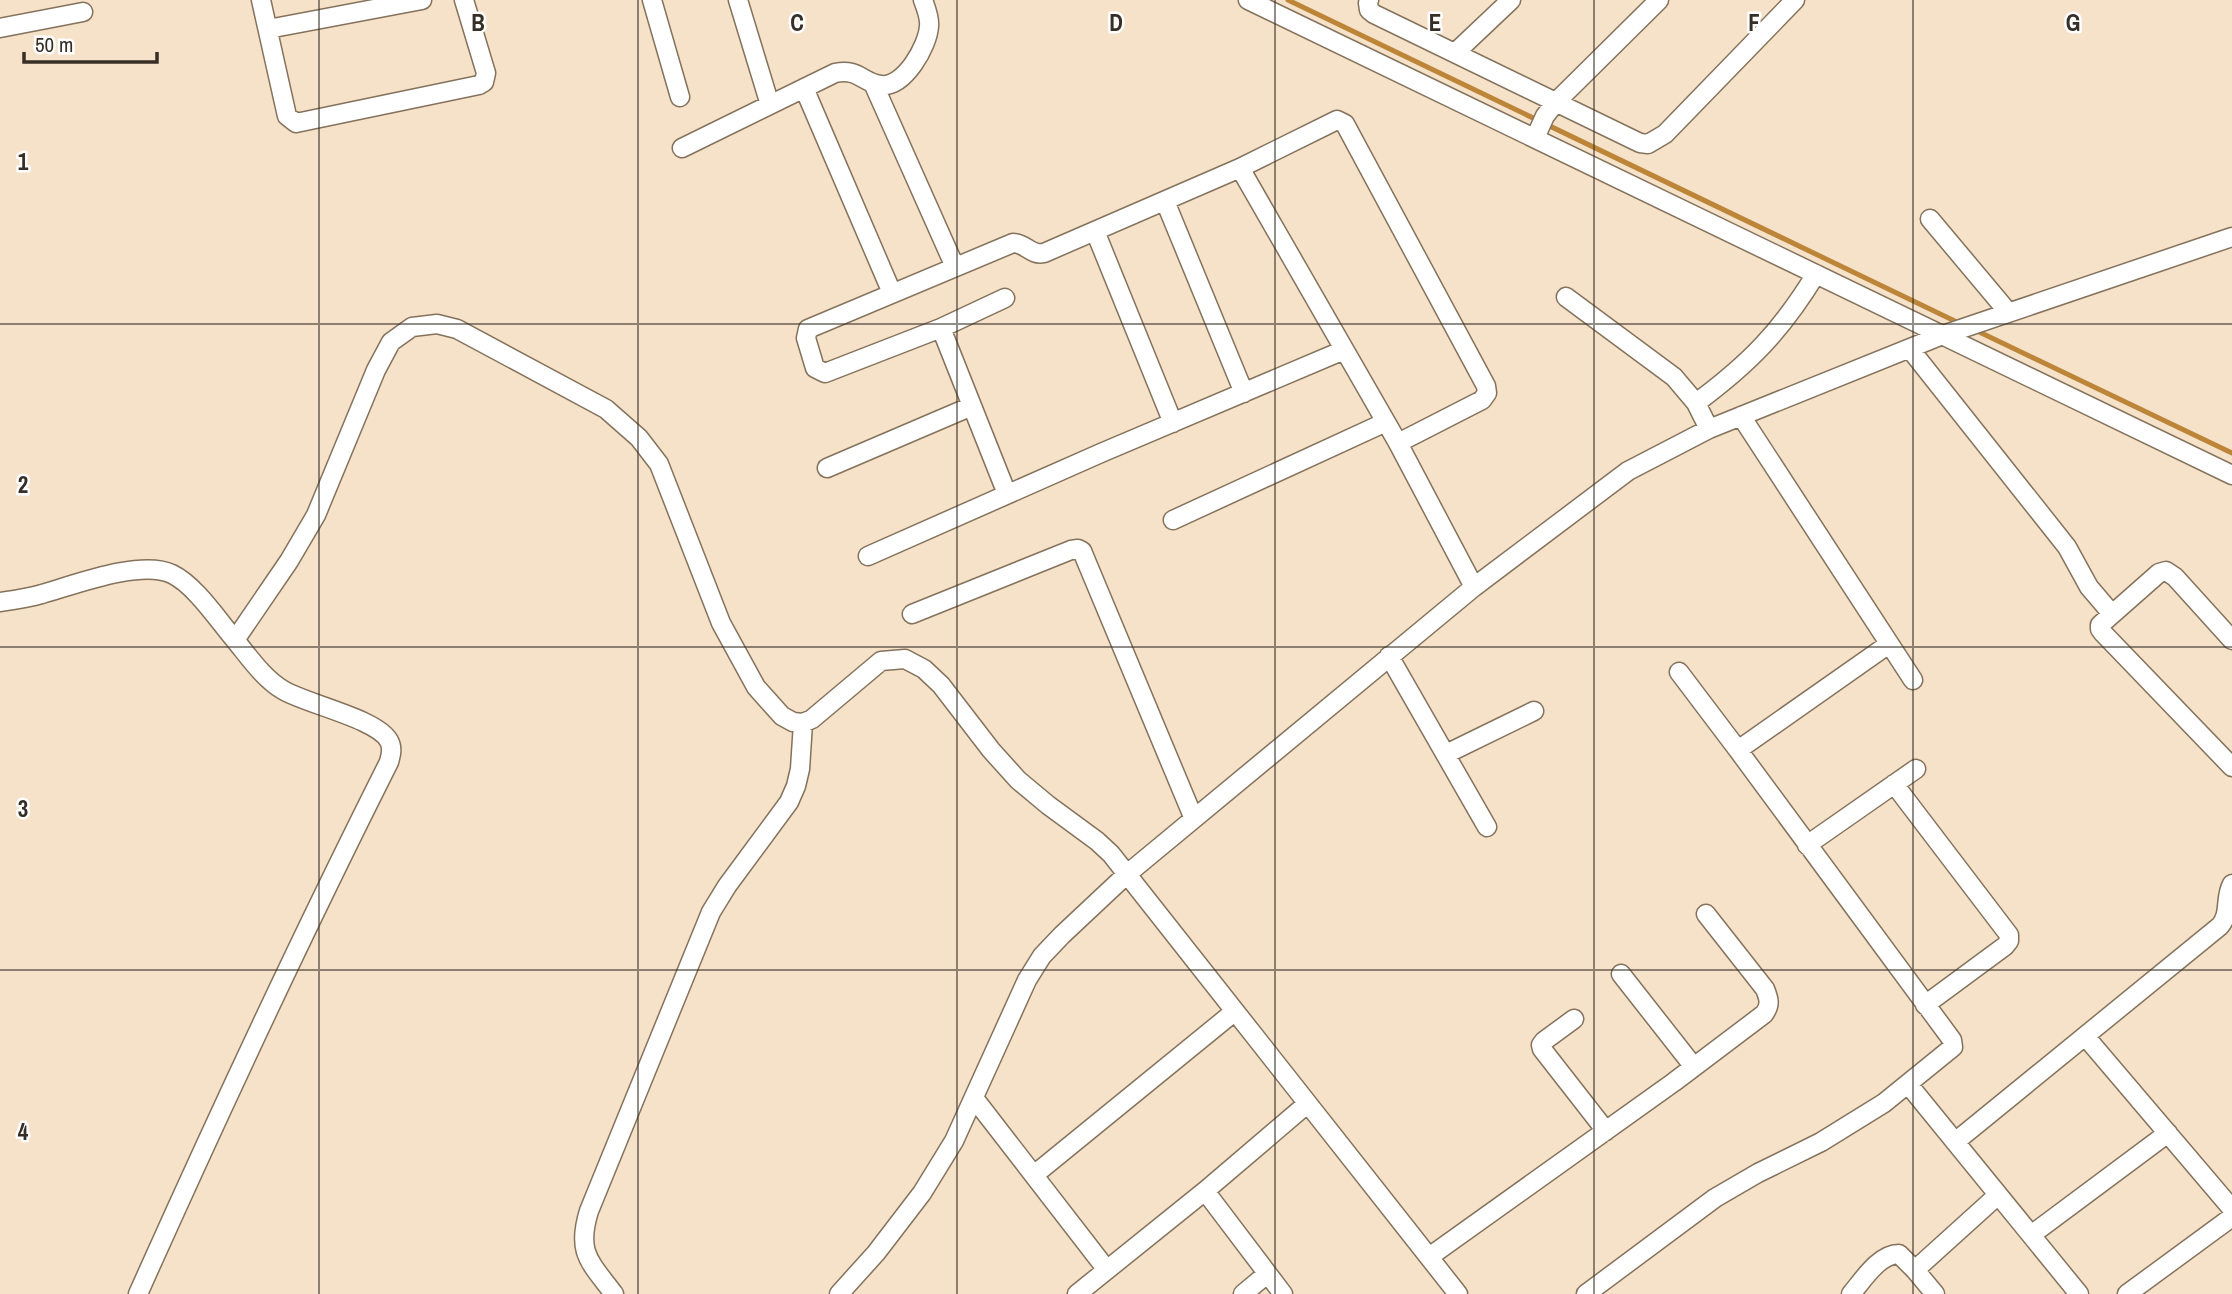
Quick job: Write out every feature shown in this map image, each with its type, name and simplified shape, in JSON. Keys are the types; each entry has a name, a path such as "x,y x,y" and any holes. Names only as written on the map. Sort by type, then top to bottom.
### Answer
{"street":[{"path":"261,0 288,116 296,123 484,82 486,73 464,0"},
{"path":"268,29 422,0"},
{"path":"652,0 681,97"},
{"path":"738,0 770,105"},
{"path":"682,148 835,73 856,73 884,86 895,83 906,74 928,37 930,24 923,0"},
{"path":"1248,0 1544,121 1816,274 2232,475"},
{"path":"1369,0 1370,10 1374,14 1455,53 1544,121 1648,144 1665,134 1792,1"},
{"path":"1455,53 1511,0"},
{"path":"1544,121 1659,0"},
{"path":"0,29 83,12"},
{"path":"873,83 955,267"},
{"path":"804,88 892,293"},
{"path":"1005,298 941,328 825,373 815,368 806,338 807,329 1013,243 1041,254 1240,168 1337,120 1345,124 1486,386 1487,393 1482,400 1398,443"},
{"path":"1240,168 1398,443 1474,587"},
{"path":"1165,201 1244,393"},
{"path":"1930,219 2001,314"},
{"path":"1096,231 1173,423"},
{"path":"839,1294 876,1253 922,1193 954,1140 1027,980 1042,956 1126,875 1474,587 1628,471 1709,429 2001,314 2232,237"},
{"path":"1696,403 1735,374 1758,352 1797,304 1816,274"},
{"path":"1566,297 1674,377 1696,403 1709,429"},
{"path":"235,640 289,561 316,515 376,370 391,342 412,327 437,324 457,329 606,409 639,438 659,464 722,623 756,687 782,716 793,722 803,723 812,719 881,661 905,659 924,669 941,685 1018,780 1111,853 1458,1294"},
{"path":"941,328 1007,494"},
{"path":"1910,348 2067,547 2089,587 2112,614"},
{"path":"868,556 1344,350"},
{"path":"827,468 972,406"},
{"path":"1741,416 1913,680"},
{"path":"1174,520 1386,422"},
{"path":"912,614 1071,551 1083,551 1194,819"},
{"path":"0,602 39,595 128,571 155,569 173,574 189,586 267,677 284,691 380,732 388,739 392,749 389,762 330,879 217,1118 138,1294"},
{"path":"2232,640 2175,577 2166,571 2160,573 2100,625 2103,633 2232,767"},
{"path":"1738,750 1889,644"},
{"path":"1389,656 1487,827"},
{"path":"1586,1294 1715,1198 1758,1173 1831,1137 1884,1103 1953,1047 1952,1040 1679,672"},
{"path":"1446,754 1534,711"},
{"path":"614,1294 589,1261 583,1247 583,1230 589,1211 711,912 789,802 796,786 803,723"},
{"path":"1807,845 1916,769"},
{"path":"1894,784 2009,935 2005,946 1925,1005"},
{"path":"1955,1142 2220,926 2226,919 2227,895 2232,884"},
{"path":"1429,1257 1764,1014 1769,1007 1765,989 1706,914"},
{"path":"1621,974 1694,1067"},
{"path":"1034,1175 1234,1012"},
{"path":"1574,1018 1544,1041 1542,1049 1606,1131"},
{"path":"2085,1035 2232,1209"},
{"path":"1908,1084 2080,1294"},
{"path":"974,1098 1107,1270"},
{"path":"1077,1294 1206,1191 1307,1104"},
{"path":"2031,1235 2168,1133"},
{"path":"1206,1191 1283,1294"},
{"path":"1915,1270 1998,1195"},
{"path":"2127,1294 2232,1217"},
{"path":"1851,1294 1878,1263 1893,1254 1899,1254 1935,1294"},
{"path":"1243,1294 1267,1274"}],"waterway":[{"path":"1288,0 1961,324"},
{"path":"1973,329 2232,453"}]}
